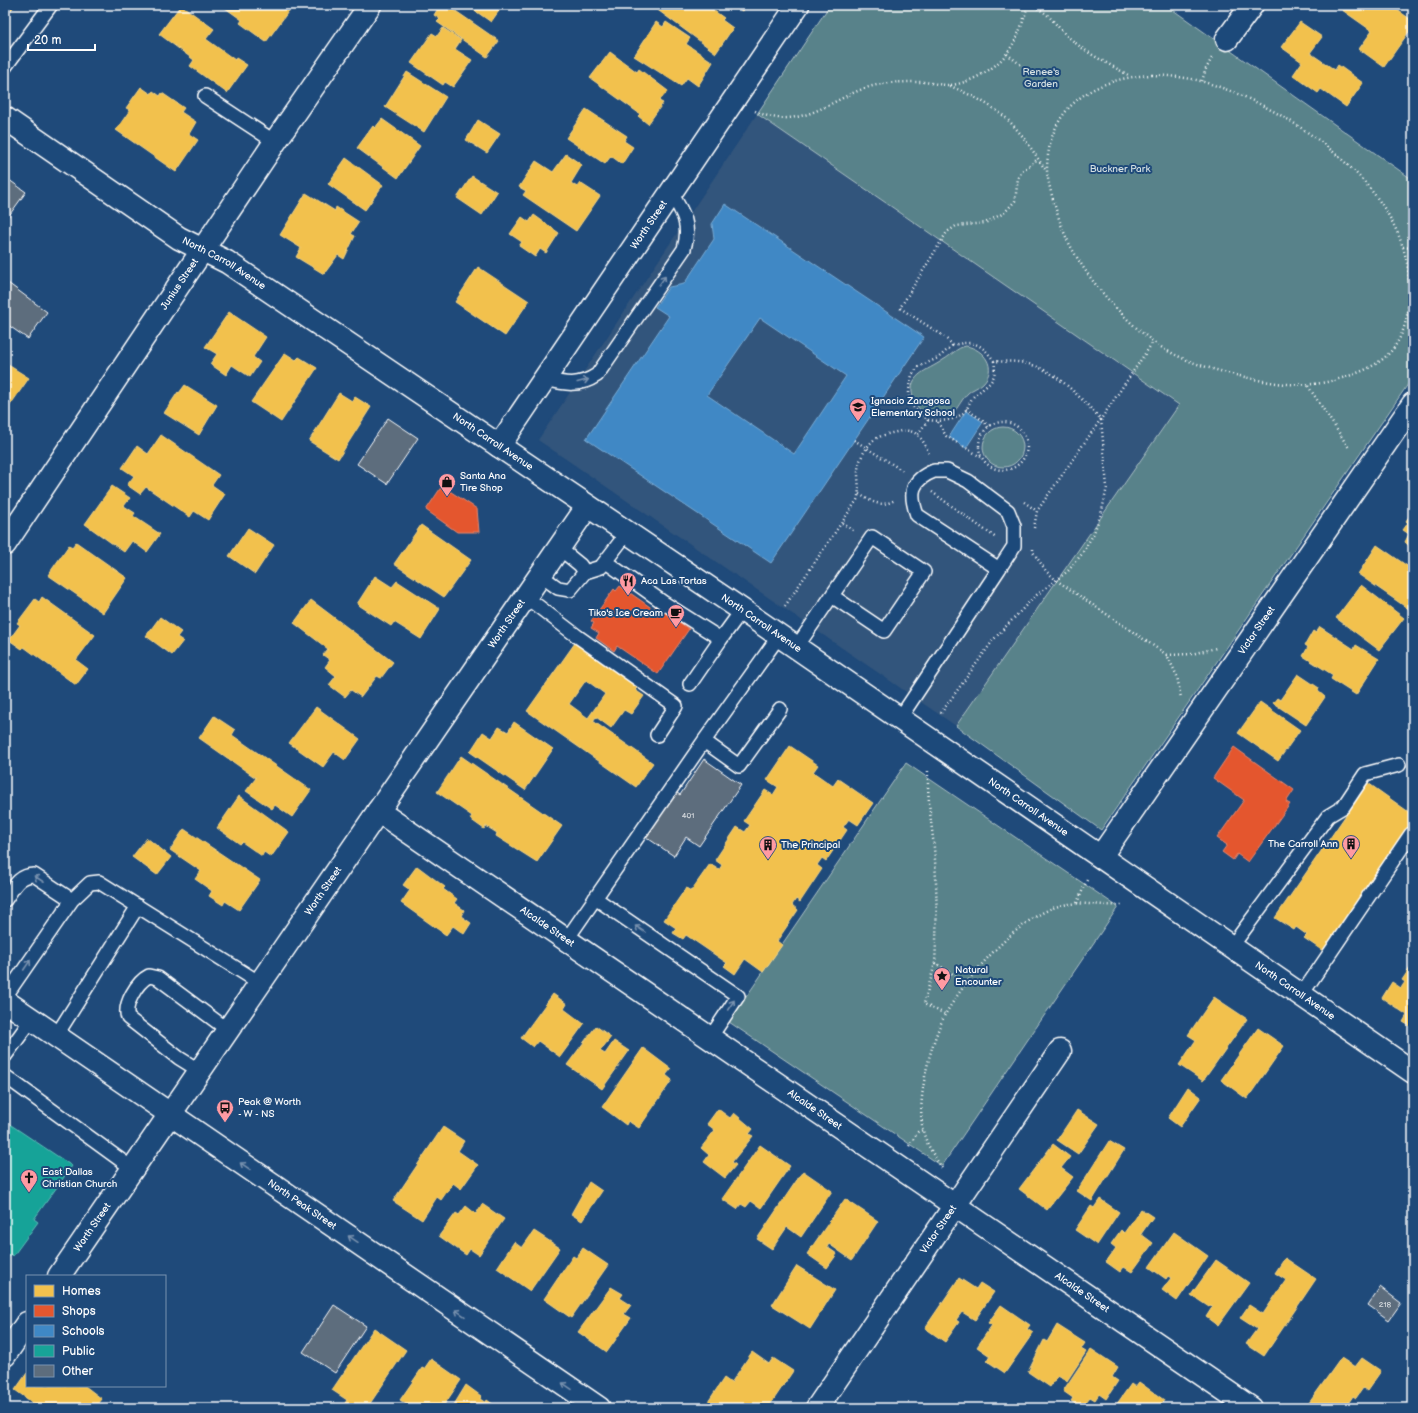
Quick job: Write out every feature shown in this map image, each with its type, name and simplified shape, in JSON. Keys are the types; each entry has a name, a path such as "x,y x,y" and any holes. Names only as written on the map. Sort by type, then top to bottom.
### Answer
{"street":[{"name":"Junius Street","path":"5,544 275,142 370,5"},
{"name":"Worth Street","path":"499,446 798,5"},
{"path":"1227,39 1252,5"},
{"name":"North Carroll Avenue","path":"5,118 179,238 204,249 227,262 587,507 742,610 1302,994 1413,1072"},
{"name":"Victor Street","path":"1101,856 1413,404"},
{"name":"Worth Street","path":"60,1275 587,507"},
{"name":"Alcalde Street","path":"378,812 567,939 1251,1408"},
{"name":"North Peak Street","path":"5,1001 599,1408"},
{"name":"Victor Street","path":"817,1408 1060,1052"},
{"path":"5,1355 26,1324"}],"lane":[{"path":"5,68 51,5"},
{"path":"205,96 275,142"},
{"path":"545,379 563,384 585,382 597,375 684,248 688,235 684,213 671,193"},
{"path":"900,718 999,569 1014,546 1014,526 1008,511 968,481 947,471 934,471 923,475 916,482 912,494 912,502 917,515 999,569"},
{"path":"540,576 558,588 570,590 585,572 601,567 606,562 627,533"},
{"path":"567,939 704,741 788,642 832,596 872,537 924,572 884,631 832,596"},
{"path":"559,548 580,565 585,572"},
{"path":"606,562 664,603 721,640"},
{"path":"526,597 577,636 676,706 657,735"},
{"path":"690,684 742,610"},
{"path":"704,741 739,766 780,709"},
{"path":"1232,946 1328,816 1343,807 1365,774 1399,765"},
{"path":"1302,994 1411,834"},
{"path":"5,900 20,878 28,875 34,875 72,900"},
{"path":"5,997 72,900 87,885 95,882 98,882 138,906 260,983"},
{"path":"595,898 738,996 710,1038"},
{"path":"56,1036 138,906"},
{"path":"200,1070 179,1058 128,1018 126,1013 127,1006 143,979 150,976 158,978 228,1030"},
{"path":"5,1056 32,1019"},
{"path":"5,1076 133,1169"}],"path":[{"path":"949,85 971,80 992,67 1007,54 1020,32 1029,5 1042,9 1070,39 1085,50 1130,76"},
{"path":"1007,54 1031,73"},
{"path":"1202,81 1213,56"},
{"path":"1152,75 1202,81 1244,96 1269,109 1315,138 1365,183 1382,205 1396,230 1403,247 1408,269 1410,296 1407,315 1399,340 1390,353 1368,369 1339,379 1308,386 1260,381 1225,373 1193,362 1153,342 1102,292 1078,259 1063,230 1047,171 1050,143 1061,117 1082,95 1105,84 1130,76 1152,75"},
{"path":"755,111 770,118 788,118 809,114 849,94 889,83 922,82 949,85 970,95 1000,113 1026,140 1047,171"},
{"path":"953,345 942,335 900,308 947,232 956,226 985,223 996,219 1011,207 1015,201 1018,178 1022,171 1038,159"},
{"path":"1403,247 1413,248"},
{"path":"963,342 975,344 985,348 994,361 994,374 989,384 974,396 966,409 960,415 938,422 928,420 912,406 909,398 909,390 912,375 918,367 938,358 953,345 963,342"},
{"path":"1033,531 1037,511 1153,342"},
{"path":"941,712 994,639 1029,601 1056,580 1081,555 1093,535 1102,511 1107,487 1101,419 1065,382 1046,370 1019,362 994,361"},
{"path":"1308,386 1349,448"},
{"path":"966,409 984,421 988,427"},
{"path":"918,434 928,420"},
{"path":"938,422 946,436 981,457 992,468 1000,471 1016,467 1025,455 1026,440 1017,427 1003,422 988,427 982,433 979,441 981,457"},
{"path":"784,606 857,500 859,494 858,470 867,448 875,438 903,430 912,431 918,434 926,446 929,454"},
{"path":"854,440 904,472"},
{"path":"929,490 996,539"},
{"path":"1033,543 1033,552 1046,571 1056,580 1167,656 1177,676 1181,698"},
{"path":"1167,656 1192,654 1216,648"},
{"path":"928,772 938,921 935,963 924,1004 945,1014"},
{"path":"1077,903 1087,880"},
{"path":"942,1168 928,1147 923,1130 921,1114 926,1072 945,1014 966,982 1012,935 1038,916 1059,906 1077,903 1106,906 1122,905"},
{"path":"935,963 966,982"},
{"path":"909,1146 918,1132 923,1130"}],"shaded area":[{"name":"Ignacio Zaragosa Elementary School","path":"757,114 1179,405 956,726 538,440"}],"green space":[{"name":"Buckner Park","path":"830,5 1166,5 1413,180 1413,377 1101,830 956,726 1179,405 757,114"},
{"path":"966,346 978,351 987,360 989,371 987,377 981,385 968,393 951,414 941,417 925,413 916,405 912,393 912,386 915,380 924,371 937,364 959,348"},
{"path":"1007,427 1014,430 1020,436 1023,447 1022,455 1014,464 1007,467 999,467 992,464 984,455 983,443 986,436 995,428"},
{"path":"906,763 1118,907 942,1166 729,1022"}],"building: Homes":[{"path":"5,5 15,5 5,18"},
{"path":"181,5 214,29 206,39 235,60 236,58 247,65 227,93 190,66 194,60 159,34"},
{"path":"221,5 293,5 266,42 240,23 242,20"},
{"path":"440,5 447,5 499,41 487,57 437,22 440,19 434,15"},
{"path":"467,5 503,5 491,22"},
{"path":"657,5 706,5 724,18 722,20 733,28 716,53 655,8"},
{"path":"733,5 747,5 742,11"},
{"path":"1335,5 1390,5 1413,21 1413,26 1384,67 1359,49 1372,31"},
{"path":"656,22 663,27 666,22 690,38 686,44 713,62 698,86 687,78 681,86 634,56"},
{"path":"1300,22 1322,37 1310,53 1335,70 1338,65 1363,83 1346,107 1321,89 1318,93 1293,75 1302,62 1281,47"},
{"path":"443,28 461,40 455,49 472,60 453,87 445,82 443,85 411,63 432,33 437,36"},
{"path":"610,52 637,72 639,69 668,91 659,101 663,103 648,124 638,116 640,114 590,78"},
{"path":"407,72 446,97 424,132 385,107"},
{"path":"141,87 151,94 153,91 160,96 162,93 184,108 181,112 196,122 189,134 198,140 176,172 116,130 130,110 126,108"},
{"path":"586,109 627,136 624,141 633,147 622,164 611,156 605,164 566,138"},
{"path":"382,119 420,146 398,178 357,148 373,126 375,128"},
{"path":"478,120 500,134 487,153 466,140"},
{"path":"566,154 582,165 571,183 577,187 580,183 600,196 576,231 523,195 526,191 519,187 536,161 553,172"},
{"path":"346,158 383,185 365,210 328,184"},
{"path":"472,176 497,192 482,215 457,198"},
{"path":"306,193 335,211 336,207 359,222 351,234 355,236 344,259 338,255 324,274 296,257 301,248 280,235"},
{"path":"534,215 559,233 546,253 540,249 535,257 519,246 522,242 510,234 522,217 529,222"},
{"path":"478,267 529,301 505,336 455,302"},
{"path":"229,312 266,337 253,357 260,362 250,377 232,365 226,375 210,364 217,354 205,347"},
{"path":"285,353 296,360 299,357 317,368 281,422 251,402"},
{"path":"5,363 29,378 6,411 5,411"},
{"path":"185,385 217,405 199,435 164,413 178,392 179,393"},
{"path":"339,393 352,401 355,397 371,407 338,459 309,441"},
{"path":"161,435 219,475 212,485 225,494 208,520 194,511 190,517 146,487 140,494 127,485 134,476 122,468 137,446 148,454"},
{"path":"112,486 130,498 124,506 135,513 133,516 160,534 147,552 132,541 124,552 85,524"},
{"path":"1413,511 1413,549 1405,542 1409,534 1403,530 1408,523 1406,521"},
{"path":"421,525 471,560 444,597 394,564"},
{"path":"248,528 274,545 255,574 229,556"},
{"path":"76,542 127,578 103,613 48,575 69,545 72,547"},
{"path":"1377,545 1413,570 1413,612 1358,574"},
{"path":"375,576 392,587 397,581 440,609 421,639 394,622 391,626 357,604"},
{"path":"1361,585 1404,618 1379,650 1336,618"},
{"path":"42,597 95,635 76,660 88,669 76,685 24,647 22,649 9,640 20,625 17,623 35,599 39,602"},
{"path":"311,600 393,662 381,678 377,676 361,697 351,690 345,697 329,685 336,676 325,667 330,660 323,655 328,649 294,623"},
{"path":"160,617 181,632 177,637 183,641 172,655 146,636"},
{"path":"1320,627 1354,649 1356,645 1379,659 1356,695 1331,679 1333,675 1303,656 1308,647 1305,645 1313,631 1316,633"},
{"path":"575,643 638,687 635,690 644,696 631,714 624,710 611,728 596,717 593,721 653,763 636,787 527,711","holes":["586,680 605,694 588,718 569,704"]},
{"path":"1298,674 1319,688 1318,691 1325,697 1306,725 1273,703 1277,698 1280,700"},
{"path":"1260,702 1300,730 1278,761 1238,733"},
{"path":"316,707 360,739 345,760 334,752 323,767 289,743"},
{"path":"214,716 235,730 232,735 311,790 292,817 275,805 272,809 246,791 256,778 199,738"},
{"path":"514,722 553,749 525,790 470,752 483,732 492,738 499,727 508,732"},
{"name":"The Principal","path":"790,746 818,765 813,772 833,786 838,779 873,803 858,825 849,819 843,827 847,830 826,861 822,858 817,865 822,869 800,902 796,899 792,905 798,910 777,941 782,945 763,972 745,959 735,974 724,966 727,963 686,935 683,939 673,933 676,928 664,920 686,888 691,891 710,864 719,870 722,865 715,860 737,827 745,832 750,825 744,821 765,790 773,795 778,787 767,780"},
{"path":"461,756 562,826 537,862 496,836 497,833 486,826 484,829 470,819 472,816 437,792"},
{"name":"The Carroll Ann","path":"1368,783 1413,815 1413,823 1323,951 1304,938 1307,935 1296,927 1294,930 1275,918"},
{"path":"239,796 289,832 271,857 264,852 262,856 242,842 240,844 217,828"},
{"path":"184,829 260,880 239,910 225,901 223,905 209,896 212,891 195,879 201,871 170,850"},
{"path":"147,838 171,857 157,875 132,857"},
{"path":"417,866 445,887 443,889 457,899 454,903 464,910 461,916 471,923 464,934 453,926 446,935 401,903 410,890 403,885"},
{"path":"1412,965 1413,1028 1403,1022 1407,1015 1382,998 1392,982 1401,988 1405,982 1402,980"},
{"path":"553,994 567,1004 564,1009 584,1024 560,1057 538,1041 533,1047 521,1038"},
{"path":"1214,997 1247,1019 1203,1081 1179,1065 1196,1040 1188,1035"},
{"path":"596,1026 611,1037 600,1051 605,1054 614,1041 629,1051 602,1089 567,1065"},
{"path":"1258,1028 1284,1046 1247,1099 1221,1080"},
{"path":"643,1048 671,1069 666,1075 672,1080 639,1128 628,1121 626,1125 602,1107"},
{"path":"1188,1087 1201,1097 1180,1127 1168,1118"},
{"path":"718,1109 730,1118 734,1113 753,1129 749,1134 753,1136 732,1162 736,1165 725,1178 704,1162 709,1155 701,1148 715,1130 707,1124"},
{"path":"1077,1110 1099,1124 1078,1154 1057,1140"},
{"path":"443,1127 464,1141 458,1151 478,1165 461,1189 453,1183 441,1200 437,1197 422,1220 393,1201"},
{"path":"1109,1141 1124,1150 1092,1201 1077,1191"},
{"path":"1053,1144 1070,1157 1061,1168 1073,1177 1047,1210 1019,1189"},
{"path":"760,1145 790,1166 761,1208 751,1201 746,1207 741,1204 737,1209 722,1199"},
{"path":"803,1171 832,1191 801,1237 787,1227 772,1249 757,1239"},
{"path":"589,1182 602,1191 582,1221 571,1214"},
{"path":"845,1199 878,1221 852,1260 829,1244 827,1247 837,1254 827,1268 807,1254"},
{"path":"1100,1199 1119,1212 1097,1245 1075,1230 1091,1206 1094,1208"},
{"path":"482,1204 504,1219 479,1255 470,1249 466,1255 439,1236 456,1213 459,1215 466,1206 476,1214"},
{"path":"1141,1209 1153,1217 1141,1234 1153,1243 1132,1272 1124,1267 1120,1272 1106,1262 1116,1248 1111,1244 1121,1230 1124,1233"},
{"path":"534,1231 560,1248 530,1291 497,1268 514,1242 522,1248"},
{"path":"1174,1232 1208,1256 1177,1301 1162,1290 1171,1278 1168,1276 1166,1279 1149,1267"},
{"path":"583,1248 608,1265 571,1318 544,1299 573,1256 576,1258"},
{"path":"1285,1258 1316,1279 1264,1356 1246,1344 1257,1329 1240,1318 1249,1305 1263,1314 1286,1280 1275,1273"},
{"path":"1216,1260 1249,1283 1218,1326 1206,1317 1213,1306 1210,1305 1209,1307 1191,1295"},
{"path":"797,1266 835,1290 810,1329 772,1305"},
{"path":"959,1278 976,1289 980,1283 994,1292 975,1320 962,1312 956,1320 959,1322 945,1342 925,1328"},
{"path":"611,1287 623,1294 620,1298 631,1305 624,1314 631,1318 607,1352 578,1332"},
{"path":"1001,1305 1030,1325 1027,1329 1033,1333 1005,1373 987,1361 990,1356 977,1347 992,1325 988,1323"},
{"path":"1057,1325 1085,1343 1081,1349 1086,1352 1067,1381 1058,1375 1050,1387 1028,1372 1044,1340 1047,1342"},
{"path":"374,1328 406,1350 367,1408 342,1408 347,1400 332,1390"},
{"path":"1091,1349 1118,1367 1112,1377 1118,1381 1106,1399 1099,1394 1095,1400 1090,1397 1081,1408 1071,1401 1073,1398 1063,1391"},
{"path":"752,1352 769,1364 773,1358 793,1371 768,1408 762,1404 759,1408 704,1408 724,1378 731,1383"},
{"path":"1341,1358 1355,1367 1362,1358 1381,1371 1367,1391 1363,1388 1356,1398 1353,1396 1345,1408 1316,1408 1309,1403"},
{"path":"431,1359 461,1380 442,1408 412,1408 400,1400 422,1368 424,1369"},
{"path":"26,1374 26,1387 86,1387 102,1399 96,1407 97,1408 40,1408 15,1390"},
{"path":"1139,1382 1164,1400 1161,1405 1163,1407 1114,1408 1131,1384 1135,1387"},
{"path":"466,1385 481,1396 480,1399 486,1403 487,1400 498,1408 452,1408"}],"building: Shops":[{"name":"Santa Ana Tire Shop","path":"442,486 477,509 479,532 457,532 426,510"},
{"path":"620,586 653,609 656,606 689,629 658,674 617,646 614,651 596,638 599,633 591,628 594,623 591,621 614,589 616,591"},
{"path":"1234,747 1294,790 1286,802 1290,804 1248,862 1237,854 1233,860 1222,852 1227,845 1217,838 1244,800 1213,778"}],"building: Schools":[{"path":"725,204 924,337 771,563 586,439 669,316 655,307 669,287 684,284 714,239 712,224","holes":["760,318 846,376 794,454 707,395"]},
{"path":"966,411 983,422 966,448 949,437"}],"building: Public":[{"name":"East Dallas Christian Church","path":"5,1121 72,1166 34,1219 38,1222 13,1256 11,1254 5,1262"}],"building: Other":[{"path":"5,177 26,192 5,221"},
{"path":"8,283 47,312 28,339 5,323 5,287"},
{"path":"388,418 418,438 387,484 357,464"},
{"path":"704,759 741,785 699,846 686,837 674,856 643,835 673,790 680,795"},
{"path":"1380,1287 1401,1303 1389,1320 1368,1305"},
{"path":"334,1305 366,1326 335,1373 303,1352"}],"place":[{"name":"Ignacio Zaragosa Elementary School","path":"858,422"},
{"name":"Santa Ana Tire Shop","path":"447,497"},
{"name":"Aca Las Tortas","path":"628,596"},
{"name":"Tiko's Ice Cream","path":"676,628"},
{"name":"The Carroll Ann","path":"1351,859"},
{"name":"The Principal","path":"768,860"},
{"name":"Natural Encounter","path":"942,991"},
{"name":"Peak @ Worth - W - NS","path":"225,1123"},
{"name":"East Dallas Christian Church","path":"29,1193"}],"park label":[{"name":"Renee's Garden","path":"1041,78"}]}
